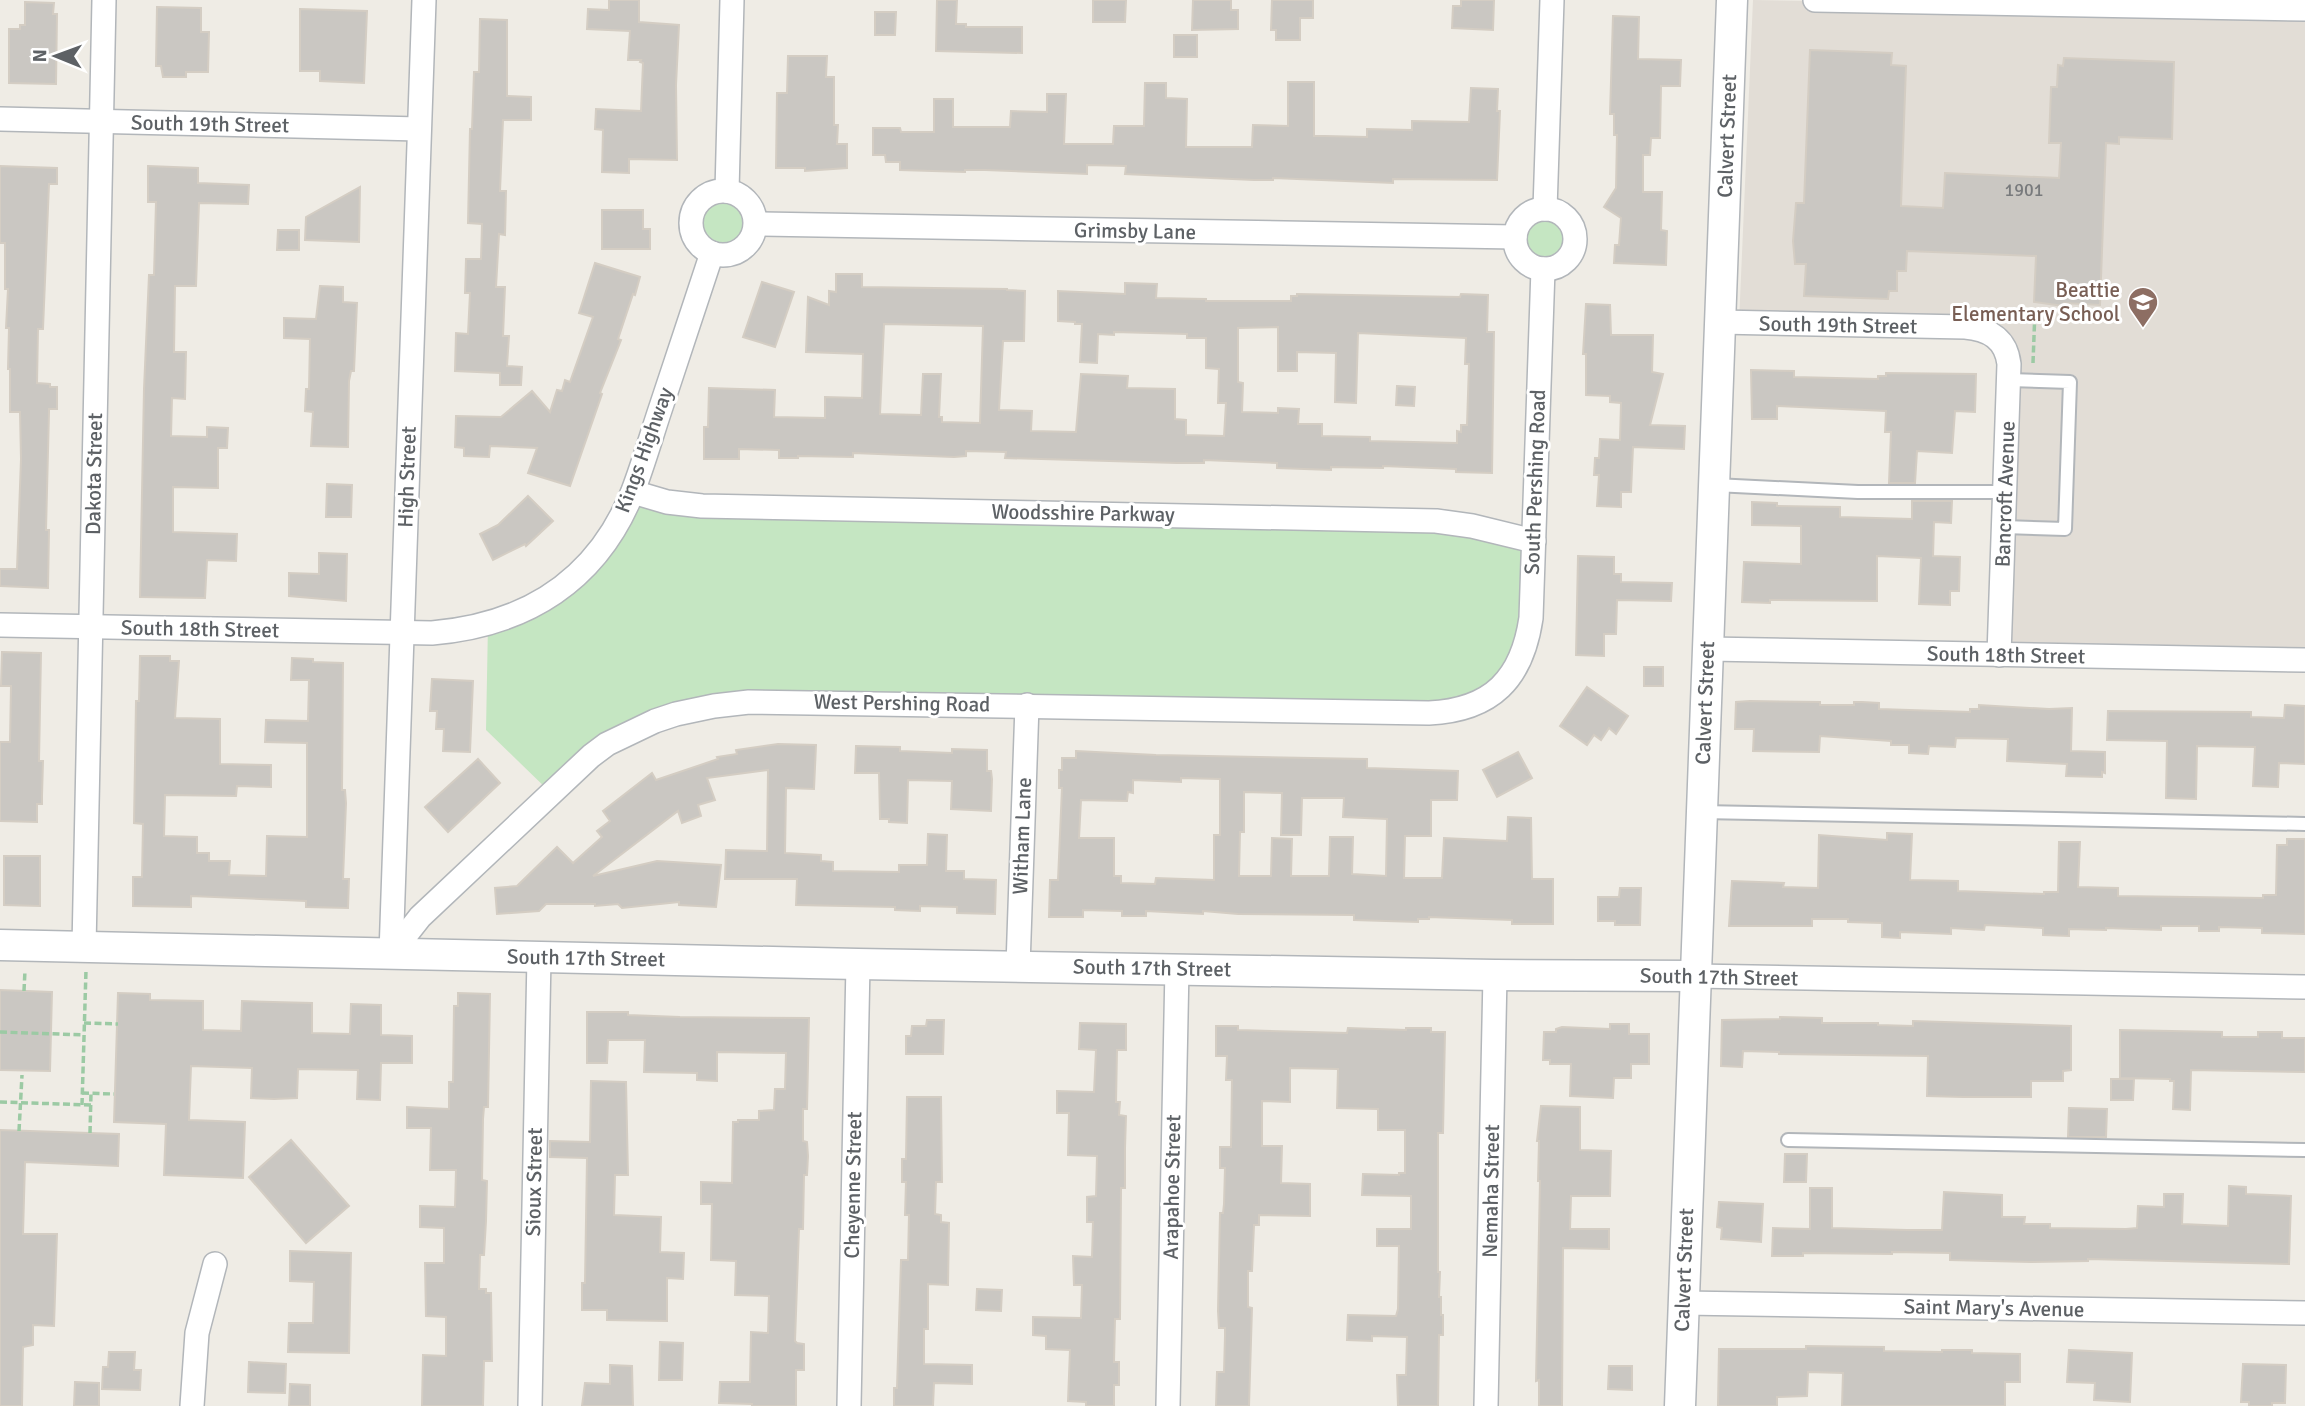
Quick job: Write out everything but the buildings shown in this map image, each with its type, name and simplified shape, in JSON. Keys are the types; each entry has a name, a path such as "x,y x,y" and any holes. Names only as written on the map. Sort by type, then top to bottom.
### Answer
{"street":[{"name":"Dakota Street","path":"85,947 104,0"},
{"name":"High Street","path":"391,954 424,0"},
{"path":"727,191 732,0"},
{"path":"1545,209 1552,0"},
{"name":"Calvert Street","path":"1679,1406 1732,0"},
{"path":"1815,0 2305,9"},
{"name":"South 19th Street","path":"0,119 419,129"},
{"path":"727,191 744,199 751,206 755,224 751,239 738,251 727,255 712,253 703,248 691,227 692,216 703,198 713,192 727,191"},
{"path":"1545,209 1557,211 1566,217 1574,233 1574,246 1564,262 1543,269 1525,261 1518,252 1515,237 1520,222 1527,214 1545,209"},
{"name":"Grimsby Lane","path":"755,224 1515,237"},
{"name":"Kings Highway","path":"401,632 463,630 493,623 539,604 558,592 596,555 633,492 712,253"},
{"name":"South Pershing Road","path":"1501,688 1513,673 1528,639 1531,618 1543,269"},
{"name":"South 19th Street","path":"1720,322 1965,327 1987,331 1996,337"},
{"name":"Bancroft Avenue","path":"1996,337 2008,354 2009,380 1999,655"},
{"name":"Woodsshire Parkway","path":"633,492 667,502 702,506 1436,521 1472,526 1534,541"},
{"name":"South 18th Street","path":"0,625 401,632"},
{"name":"South 18th Street","path":"1708,649 2305,660"},
{"name":"West Pershing Road","path":"391,954 419,917 591,757 617,739 655,721 695,709 749,702 1429,713 1466,709 1501,688"},
{"name":"Witham Lane","path":"1018,966 1027,705"},
{"name":"South 17th Street","path":"0,945 858,964 2305,987"},
{"name":"Sioux Street","path":"530,1406 539,957"},
{"name":"Cheyenne Street","path":"849,1406 858,964"},
{"name":"Arapahoe Street","path":"1168,1406 1177,968"},
{"name":"Nemaha Street","path":"1486,1406 1495,975"},
{"path":"192,1406 197,1333 215,1264"},
{"name":"Saint Mary's Avenue","path":"1683,1303 2305,1313"}],"lane":[{"path":"2004,527 2065,529 2070,382 2009,380"},
{"path":"1713,485 1858,492 2005,492"},
{"path":"1701,812 2305,824"},
{"path":"1788,1140 2305,1150"}],"path":[{"path":"82,1105 85,947"},
{"path":"24,991 25,970"},
{"path":"84,1023 118,1024"},
{"path":"0,1032 84,1035"},
{"path":"19,1131 22,1075"},
{"path":"82,1093 114,1094"},
{"path":"90,1133 92,1093"},
{"path":"0,1102 91,1105"}],"shaded area":[{"name":"Beattie Elementary School","path":"1753,0 2305,9 2305,660 1999,655 2009,364 1996,337 1739,323"}],"green space":[{"path":"723,203 738,209 744,224 738,239 723,245 708,239 702,224 708,209"},
{"path":"1544,218 1559,224 1565,239 1559,254 1544,260 1529,254 1523,239 1529,224"},
{"path":"649,498 1436,521 1534,541 1528,639 1466,709 849,702 655,721 551,793 486,730 488,624 539,604 622,514"}],"place":[{"name":"Beattie Elementary School","path":"2143,329"}]}
